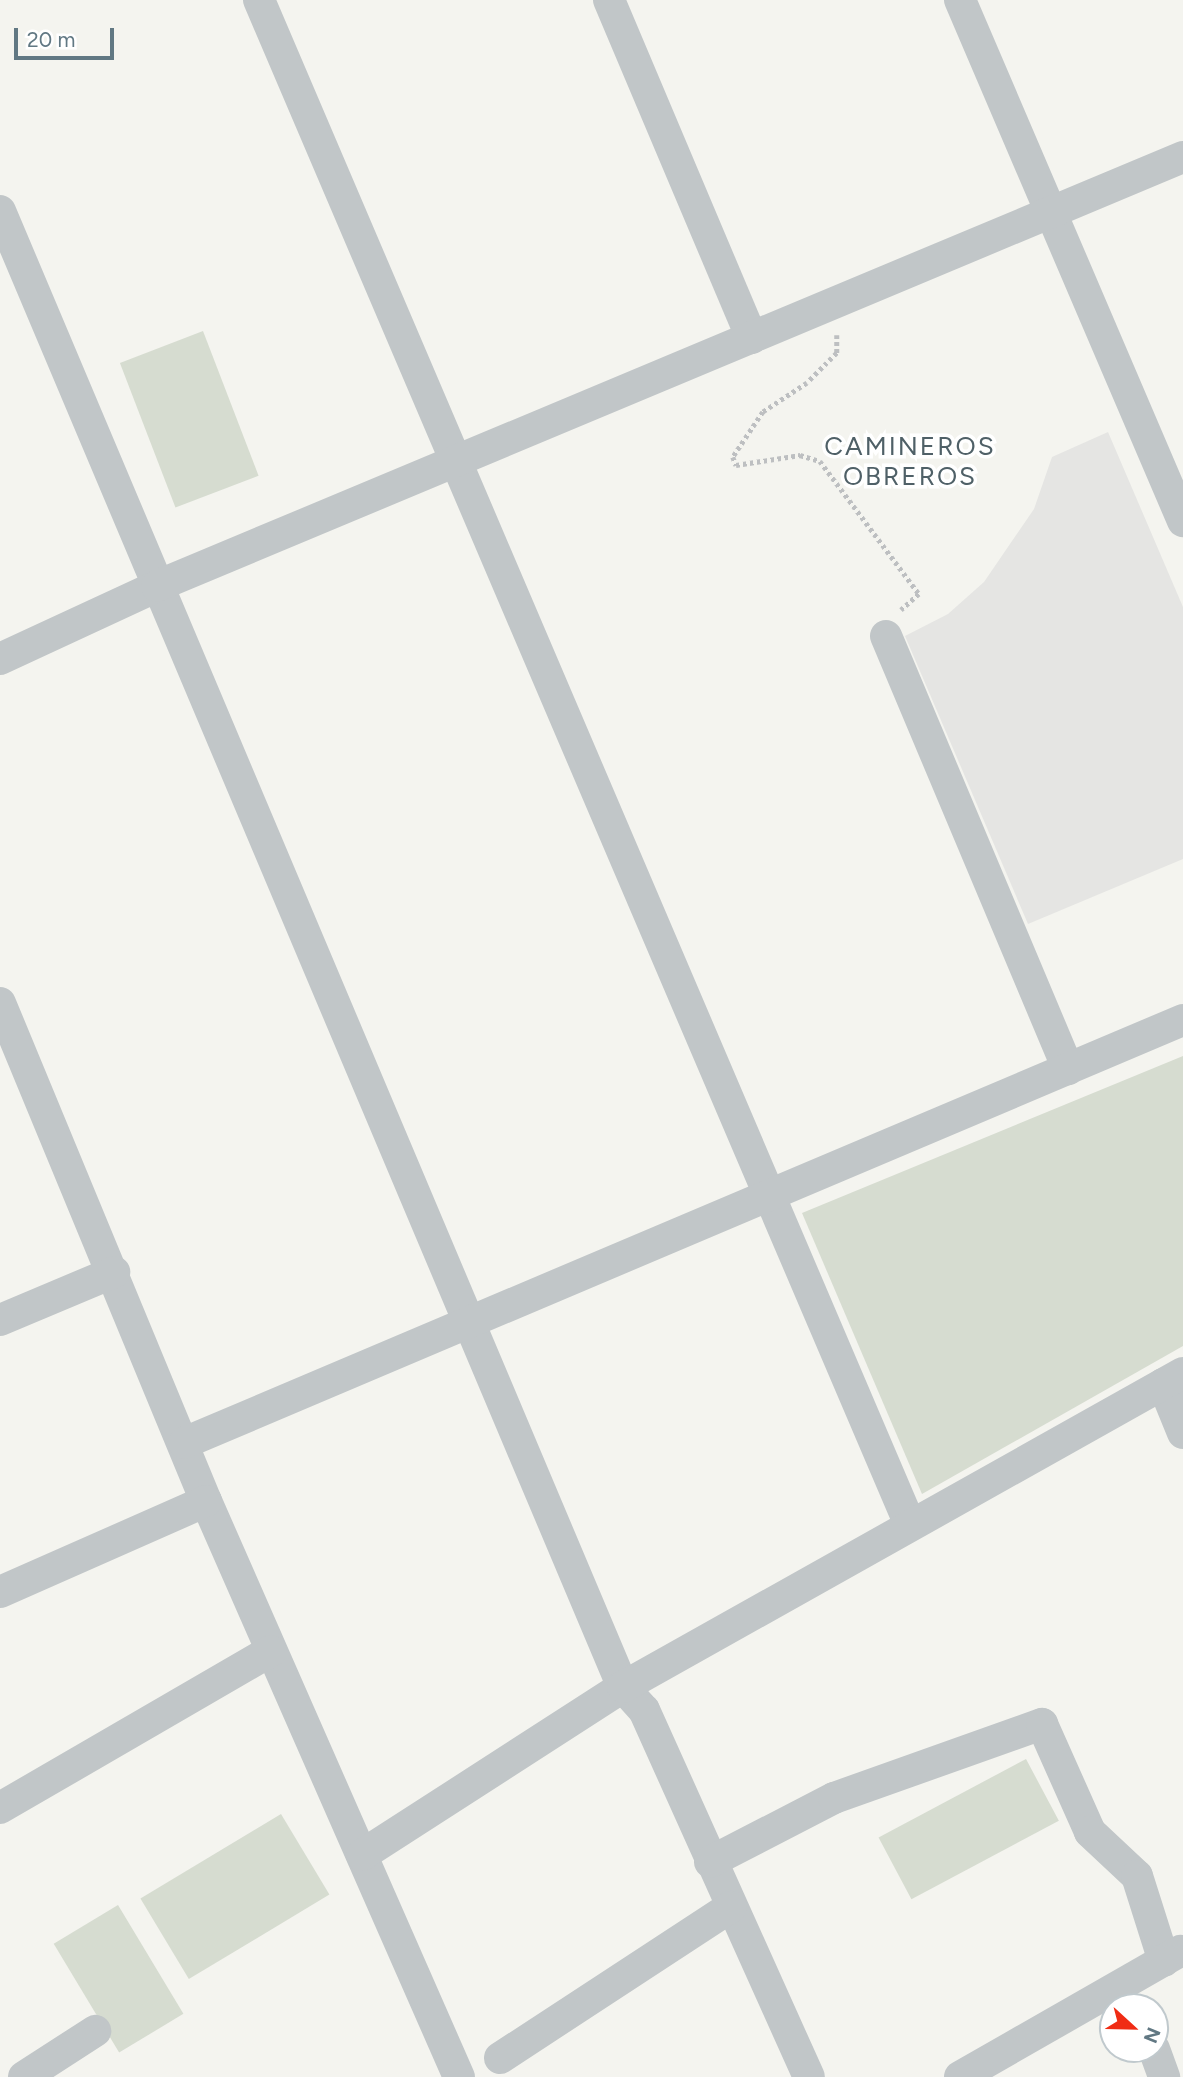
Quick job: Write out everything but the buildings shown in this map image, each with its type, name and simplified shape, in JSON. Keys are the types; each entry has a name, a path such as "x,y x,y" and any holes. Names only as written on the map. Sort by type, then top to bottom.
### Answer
{"street":[{"path":"259,0 764,1194 910,1525"},
{"path":"609,0 752,338"},
{"path":"960,0 1183,521"},
{"path":"0,660 157,586 456,466 752,338 1183,158"},
{"path":"0,211 157,586 473,1321 623,1687 644,1710 710,1862 809,2077"},
{"path":"886,636 1068,1069"},
{"path":"0,1003 114,1272 206,1501 459,2077"},
{"path":"184,1443 764,1194 1183,1020"},
{"path":"0,1320 114,1272"},
{"path":"362,1855 623,1687 1173,1378 1183,1433"},
{"path":"0,1592 206,1501"},
{"path":"0,1808 271,1651"},
{"path":"710,1862 834,1798 1042,1724 1090,1832 1137,1876 1173,1955 1124,1993"},
{"path":"500,2058 732,1907"},
{"path":"960,2077 1099,2007"},
{"path":"24,2077 95,2031"}],"path":[{"path":"825,332 836,327 837,353 807,383 763,412 733,457 736,465 800,455 820,461 919,594 884,627 886,636"}],"shaded area":[{"path":"203,331 259,476 175,508 120,363"},
{"path":"1108,432 1183,607 1183,859 1028,924 905,636 948,614 984,582 1034,509 1052,457"},
{"path":"1183,1056 1183,1346 922,1494 802,1213"},
{"path":"1026,1759 1059,1821 911,1899 879,1837"},
{"path":"281,1814 329,1895 189,1979 140,1898"},
{"path":"118,1905 183,2014 119,2052 54,1944"}],"district":[{"name":"CAMINEROS OBREROS","path":"910,462"}]}
